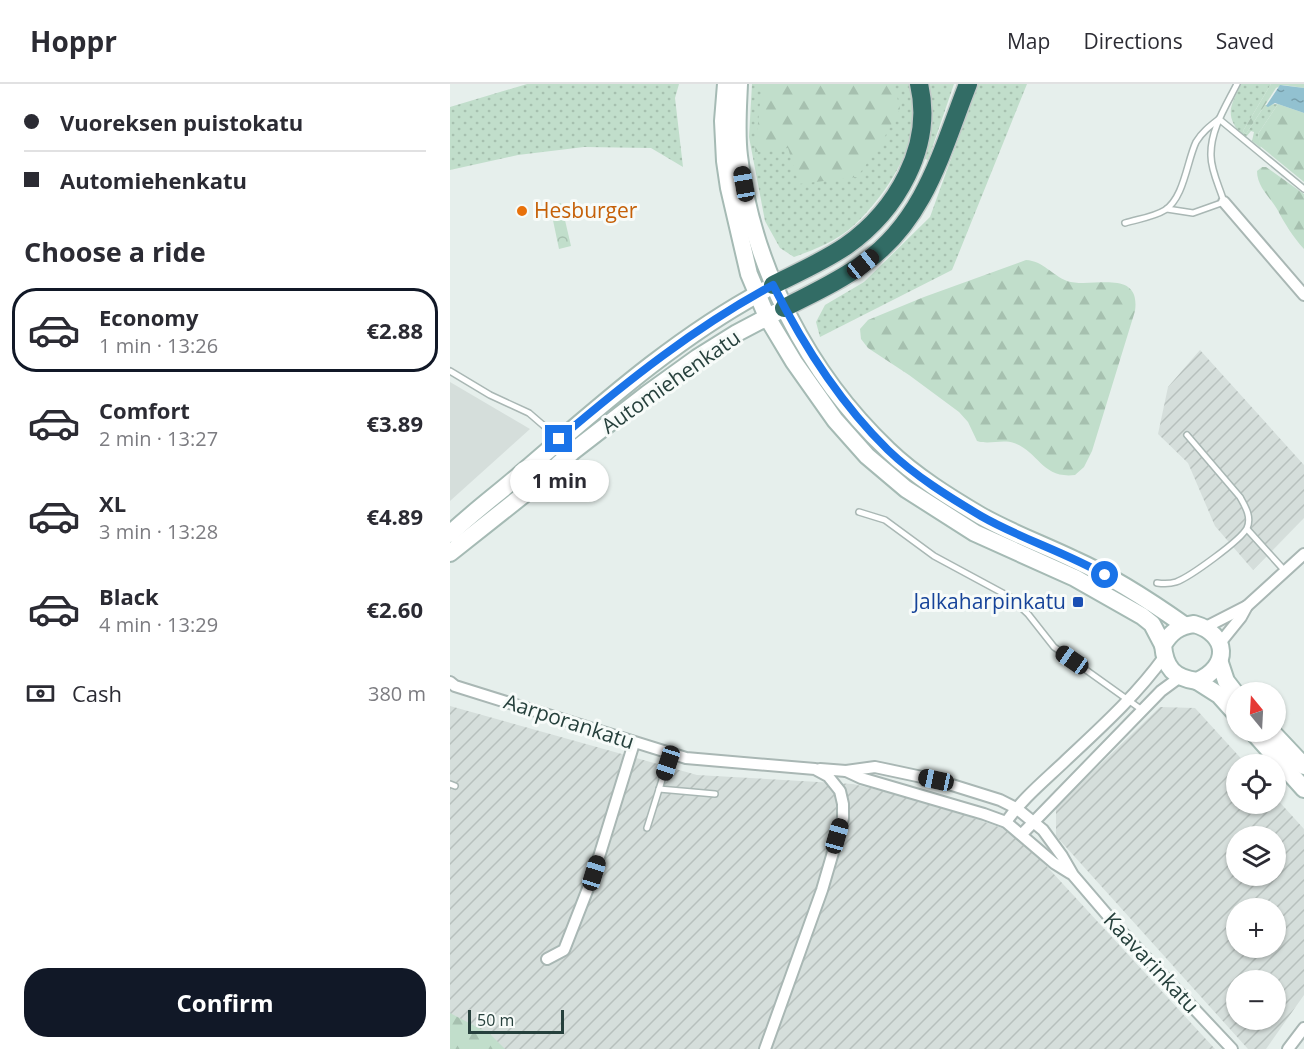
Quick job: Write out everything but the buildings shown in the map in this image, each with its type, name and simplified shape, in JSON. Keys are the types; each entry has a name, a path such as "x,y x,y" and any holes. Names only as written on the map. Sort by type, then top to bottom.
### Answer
{"highway":[{"path":"773,285 844,247 884,212 907,175 919,142 923,113 919,84"},
{"path":"784,308 863,264 888,243 908,221 932,178 968,84"}],"main road":[{"path":"726,84 723,121 725,161 749,274 768,317 815,394 851,438 889,475 975,533 1075,578 1142,616 1154,627 1164,651 1167,666 1180,677 1197,681 1219,695 1226,703"},
{"path":"739,84 739,156 755,231 773,285 784,308 810,353 845,402 865,426 902,462 982,516 1018,535 1090,567 1184,625"},
{"name":"Automiehenkatu","path":"450,534 559,439 640,373 715,319 773,285"},
{"name":"Automiehenkatu","path":"450,553 537,484 572,452 697,358 784,308"},
{"path":"1164,651 1175,629 1194,624 1206,627 1214,633 1220,643 1220,663 1227,682"},
{"path":"1197,681 1215,671 1220,663"},
{"path":"1262,742 1304,789"},
{"path":"1281,742 1304,766"}],"street":[{"path":"1224,202 1304,295"},
{"path":"1206,627 1247,606 1304,554"},
{"path":"1220,643 1247,606"},
{"path":"1006,822 1016,808 1150,677 1164,651"},
{"path":"1022,834 1161,691 1180,677"},
{"name":"Aarporankatu","path":"452,686 686,759 815,769"},
{"path":"547,958 564,950 594,873 634,743"},
{"name":"Kaavarinkatu","path":"815,769 846,771 875,767 936,780 1000,800 1016,808 1034,821 1048,836 1073,875 1121,931 1232,1049"},
{"path":"765,1049 822,890 843,818 840,791 828,776 815,769"},
{"name":"Kaavarinkatu","path":"846,771 861,778 1006,822 1054,863 1073,875"},
{"path":"1288,1049 1304,1028"}],"lane":[{"path":"1125,223 1167,209 1193,213 1224,202 1211,157 1219,119 1237,84"},
{"path":"1219,119 1304,189"},
{"path":"1167,209 1181,186 1196,143 1206,128 1219,119"},
{"path":"450,371 490,395 529,413 572,452"},
{"path":"1157,583 1169,584 1187,577 1228,547 1246,529 1248,516 1240,497 1187,435"},
{"path":"858,513 885,520 934,556 1010,597 1028,614 1054,647 1142,710"},
{"path":"1246,529 1285,571"},
{"path":"647,828 670,754"},
{"path":"659,789 715,794"}],"shaded area":[{"path":"1200,350 1304,465 1304,518 1253,570 1215,526 1188,463 1158,434 1168,387"},
{"path":"450,382 530,429 450,501"},
{"path":"450,706 697,775 853,784 928,802 1016,833 1215,1049 450,1049"},
{"path":"1160,707 1195,708 1237,754 1226,754 1226,814 1286,814 1286,809 1304,829 1304,995 1286,1021 1286,970 1226,970 1226,1025 1056,836 1056,807"},
{"path":"1231,1030 1279,1030 1266,1049 1248,1049"}],"green space":[{"path":"527,84 679,84 675,98 683,167 651,148 584,147 518,155 450,170 450,107"},
{"path":"752,84 911,84 915,112 913,131 901,162 884,191 846,232 824,245 794,257 780,248 765,221 749,137"},
{"path":"762,84 894,84 900,109 879,147 857,177 799,184 788,148 755,152"},
{"path":"929,84 954,84 928,160 922,158 930,122"},
{"path":"978,84 1027,84 952,270 820,337 816,322 825,305 864,282 930,217"},
{"path":"1241,84 1271,84 1243,131 1246,134 1265,105 1278,104 1258,134 1261,148 1252,141 1254,132 1251,131 1243,137 1231,117 1232,105"},
{"path":"1271,84 1304,84 1304,88 1283,85 1276,88 1246,134 1243,131"},
{"path":"1278,104 1304,113 1304,182 1260,146 1258,134"},
{"path":"1266,167 1304,194 1304,249 1261,187 1257,171"},
{"path":"561,203 571,246 559,249 550,206"},
{"path":"1026,260 1037,263 1067,281 1122,284 1130,289 1135,297 1135,311 1092,451 1084,467 1075,475 1055,473 1014,443 977,441 968,422 959,412 868,348 861,339 860,329 868,320"},
{"path":"450,1013 490,1034 505,1049 450,1049"}],"water":[{"path":"1280,85 1304,88 1304,113 1275,103 1266,106"}],"place":[{"name":"Hesburger","path":"522,211"},
{"name":"Jalkaharpinkatu","path":"1078,602"}],"route":[{"path":"559,439 640,373 715,319 773,285 810,353 851,410 888,450 957,501 982,516 1009,531 1105,575"}]}
